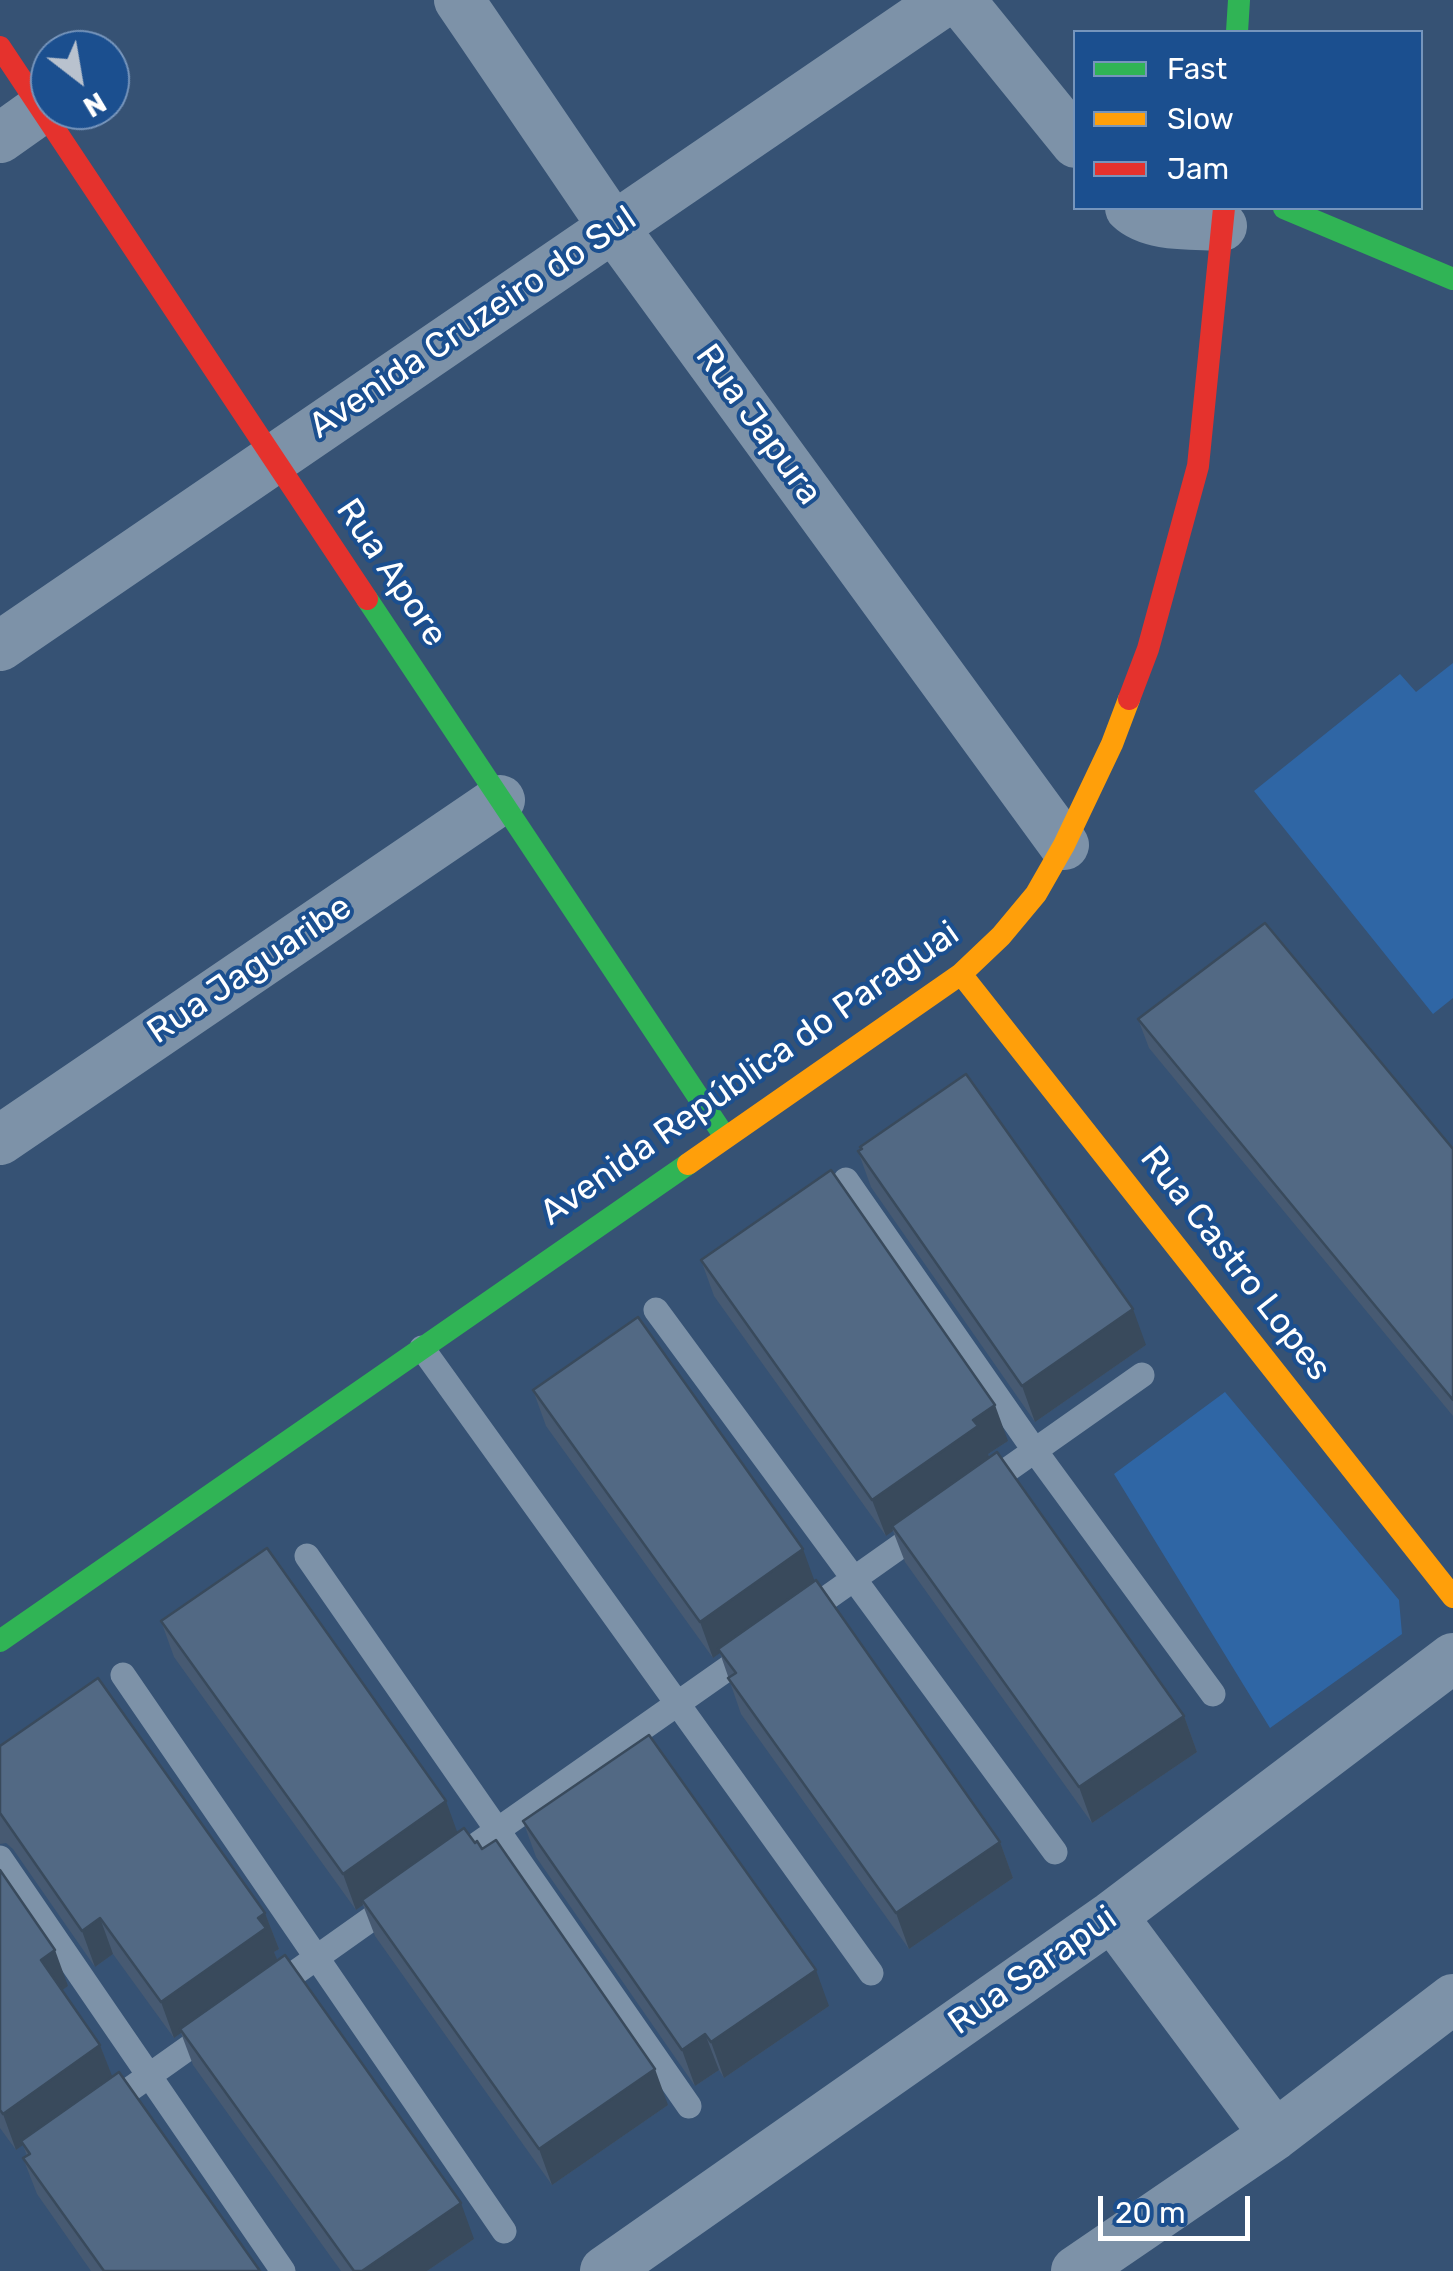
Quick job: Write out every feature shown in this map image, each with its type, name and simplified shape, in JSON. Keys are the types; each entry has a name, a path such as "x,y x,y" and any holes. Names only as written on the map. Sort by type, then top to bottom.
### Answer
{"main road":[{"path":"1237,30 1239,0"},
{"name":"Rua Apore","path":"0,47 30,91"},
{"name":"Rua Apore","path":"56,130 725,1137"},
{"path":"1289,210 1453,279"},
{"name":"Avenida República do Paraguai","path":"0,1641 961,974 1001,936 1036,894 1064,845 1112,744 1148,649 1198,466 1223,217"},
{"name":"Rua Castro Lopes","path":"961,974 1453,1597"}],"street":[{"name":"Rua Japura","path":"459,0 614,228 1064,845"},
{"name":"Avenida Cruzeiro do Sul","path":"0,646 946,0"},
{"path":"960,0 1073,139"},
{"path":"0,138 30,117"},
{"path":"1132,210 1158,220 1223,217"},
{"name":"Rua Jaguaribe","path":"0,1140 500,800"},
{"name":"Rua Sarapui","path":"605,2271 1112,1916 1453,1658"},
{"path":"1112,1916 1275,2134"},
{"path":"1076,2271 1275,2134 1453,1999"}],"lane":[{"path":"846,1180 1034,1451 1213,1694"},
{"path":"656,1310 1055,1852"},
{"path":"422,1348 871,1973"},
{"path":"86,2120 1142,1374"},
{"path":"307,1556 688,2106"},
{"path":"123,1675 504,2230"},
{"path":"0,1858 283,2271"}],"shaded area":[{"path":"1453,663 1453,998 1433,1014 1254,791 1400,674 1416,692"},
{"path":"1225,1392 1399,1600 1402,1634 1270,1728 1114,1474"}],"building":[{"path":"1265,923 1453,1149 1453,1400 1138,1019"},
{"path":"966,1074 1133,1309 1022,1386 858,1151"},
{"path":"831,1170 995,1405 973,1420 978,1426 872,1500 701,1260"},
{"path":"638,1317 803,1549 700,1622 533,1390"},
{"path":"997,1452 1184,1716 1079,1787 892,1526"},
{"path":"267,1548 446,1801 343,1874 161,1621"},
{"path":"816,1580 1000,1842 896,1913 728,1678 736,1673 718,1649"},
{"path":"98,1678 265,1913 258,1918 266,1928 161,2002 100,1918 82,1931 0,1813 0,1746"},
{"path":"649,1735 816,1970 711,2042 705,2034 682,2050 523,1821"},
{"path":"464,1828 482,1849 496,1840 655,2069 539,2149 362,1900"},
{"path":"0,1870 55,1950 41,1960 100,2045 3,2114 0,2110"},
{"path":"285,1955 461,2203 362,2271 354,2271 180,2029"},
{"path":"119,2072 260,2271 104,2271 23,2158 30,2154 21,2141"}],"traffic: fast":[{"path":"1237,30 1239,0"},
{"path":"1289,210 1453,279"},
{"path":"367,599 725,1137"},
{"path":"0,1641 688,1164"}],"traffic: slow":[{"path":"688,1164 961,974 1001,936 1036,894 1064,845 1129,699"},
{"path":"961,974 1453,1597"}],"traffic: jam":[{"path":"0,47 367,599"},
{"path":"1129,699 1148,649 1198,466 1224,210"}]}
